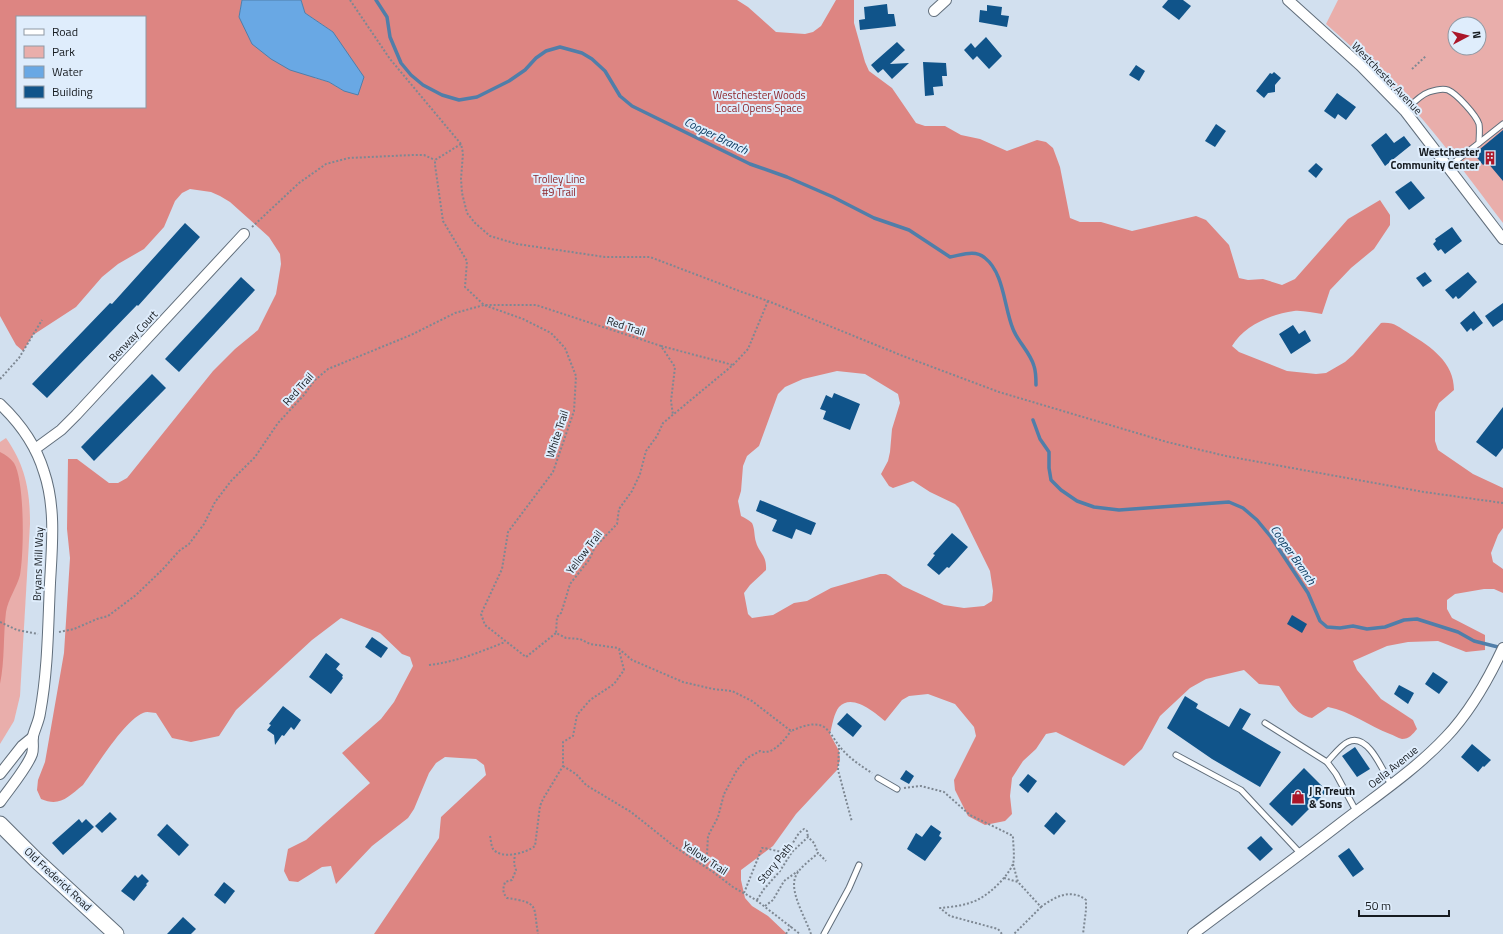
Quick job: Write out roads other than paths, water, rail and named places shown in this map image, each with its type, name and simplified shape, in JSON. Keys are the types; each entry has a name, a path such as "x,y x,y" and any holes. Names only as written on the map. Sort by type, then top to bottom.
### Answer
{"street":[{"path":"934,11 946,0"},
{"name":"Westchester Avenue","path":"1288,0 1362,66 1405,111 1503,239"},
{"name":"Benway Court","path":"35,449 61,430 76,415 244,234"},
{"name":"Bryans Mill Way","path":"0,404 23,429 35,449 45,472 52,521 48,633 41,708 29,761 0,802"},
{"name":"Oella Avenue","path":"1193,934 1301,854 1419,763 1447,736 1476,698 1502,650"},
{"path":"0,774 22,746 33,738"},
{"name":"Old Frederick Road","path":"0,824 116,934"}],"lane":[{"path":"1405,111 1422,95 1440,90 1448,90 1458,97 1474,115 1479,124 1479,143"},
{"path":"1448,168 1503,124"},
{"path":"1265,723 1327,762 1336,774 1356,812"},
{"path":"1327,762 1348,742 1359,741 1365,744 1373,753 1391,785"},
{"path":"1176,755 1241,790 1301,854"},
{"path":"878,778 897,790"},
{"path":"824,934 849,888 858,865"}],"water":[{"path":"242,0 301,0 305,13 333,32 364,77 358,95 344,91 329,82 290,70 271,59 252,44 239,17"}],"waterway":[{"name":"Cooper Branch","path":"376,0 387,17 390,37 401,63 411,75 423,85 442,95 459,100 477,97 509,81 525,70 536,58 546,51 560,47 582,53 592,59 605,71 620,96 632,106 750,164 787,177 833,197 874,218 909,230 950,257 968,253 981,255 991,264 1000,281 1013,329 1030,356 1034,366 1036,373 1036,385"},
{"name":"Cooper Branch","path":"1033,420 1040,439 1049,452 1051,480 1061,490 1077,501 1094,507 1119,510 1229,502 1243,508 1257,520 1271,537 1308,593 1320,621 1327,627 1340,628 1353,626 1367,629 1385,627 1404,620 1417,619 1458,632 1474,641 1502,648"}],"place":[{"name":"Westchester Community Center","path":"1490,158"},
{"name":"J R Treuth & Sons","path":"1298,797"}],"park label":[{"name":"Westchester Woods Local Opens Space","path":"759,101"},
{"name":"Trolley Line #9 Trail","path":"559,185"}]}
